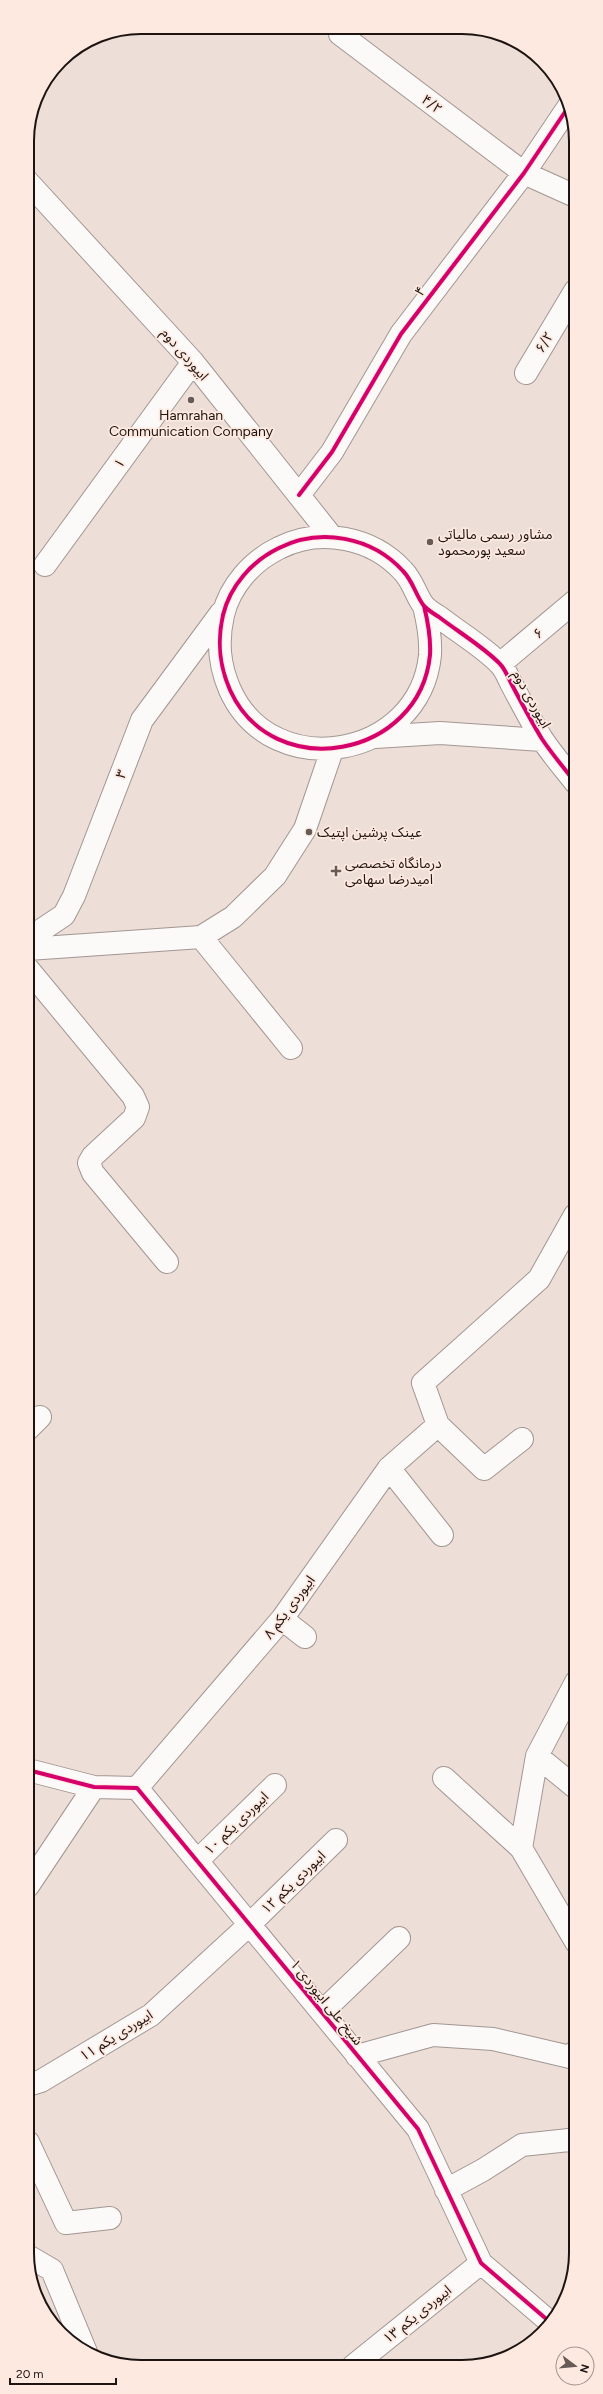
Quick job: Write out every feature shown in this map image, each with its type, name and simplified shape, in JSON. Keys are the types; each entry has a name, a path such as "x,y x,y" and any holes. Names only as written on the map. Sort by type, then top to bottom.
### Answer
{"street":[{"name":"۴/۲","path":"340,34 524,174 569,193"},
{"name":"۴","path":"299,495 332,452 401,334 524,174 565,112"},
{"name":"ابیوردی دوم","path":"34,189 193,362 326,530"},
{"name":"۶/۲","path":"526,373 569,301"},
{"name":"۱","path":"45,565 193,362"},
{"path":"326,530 358,542 388,558 404,571 415,587 424,606 430,630 430,656 424,681 412,703 396,722 375,737 354,745 332,750 309,748 286,742 266,732 243,711 234,699 224,677 219,655 219,632 225,609 234,588 266,554 286,544 309,538 326,530"},
{"name":"ابیوردی دوم","path":"424,606 500,664 542,740 569,774"},
{"name":"۶","path":"500,664 569,606"},
{"name":"۳","path":"34,935 64,915 74,896 142,720 225,609"},
{"path":"375,737 440,733 542,740"},
{"path":"34,949 201,937 233,917 275,876 305,829 332,750"},
{"path":"201,937 291,1048"},
{"path":"34,976 133,1096 138,1108 134,1118 93,1156 89,1163 93,1173 167,1262"},
{"path":"522,1439 484,1470 438,1425 423,1383 539,1279 569,1226"},
{"name":"۸ ابیوردی یکم","path":"137,1788 282,1619 389,1468 438,1425"},
{"path":"389,1468 442,1535"},
{"path":"282,1619 305,1637"},
{"path":"520,1848 537,1756 569,1695"},
{"path":"537,1756 569,1782"},
{"path":"34,1772 94,1787 137,1788"},
{"path":"444,1778 520,1848 569,1930"},
{"name":"۱۰ ابیوردی یکم","path":"197,1861 275,1785"},
{"path":"34,1877 94,1787"},
{"name":"شیخ علی ابیوردی ۱","path":"137,1788 418,2129 481,2263 546,2319"},
{"name":"۱۲ ابیوردی یکم","path":"249,1925 336,1840"},
{"name":"۱۱ ابیوردی یکم","path":"34,2083 41,2081 151,2015 249,1925"},
{"path":"322,2012 400,1938"},
{"path":"357,2056 433,2035 493,2039 569,2057"},
{"path":"446,2190 483,2170 522,2145 569,2140"},
{"path":"34,2155 66,2223 110,2218"},
{"path":"34,2260 52,2270 82,2342"},
{"name":"۱۳ ابیوردی یکم","path":"360,2360 481,2263"}],"cycle path":[{"path":"299,495 332,452 401,334 524,173 565,112"},
{"path":"328,537 361,543 390,559 403,571 424,606 429,630 430,655 420,690 401,717 374,736 342,747 310,748 278,739 251,720 230,690 226,681 220,653 221,625 226,604 237,584 251,567 269,553 279,548 311,538 328,537"},
{"path":"424,606 479,646 500,664 542,739 569,775"},
{"path":"34,1772 94,1787 137,1788 418,2129 481,2263 546,2319"}],"place":[{"name":"Hamrahan Communication Company","path":"191,400"},
{"name":"مشاور رسمی مالیاتی سعید پورمحمود","path":"430,542"},
{"name":"عینک پرشین اپتیک","path":"309,832"},
{"name":"درمانگاه تخصصی امیدرضا سهامی","path":"336,871"}]}
